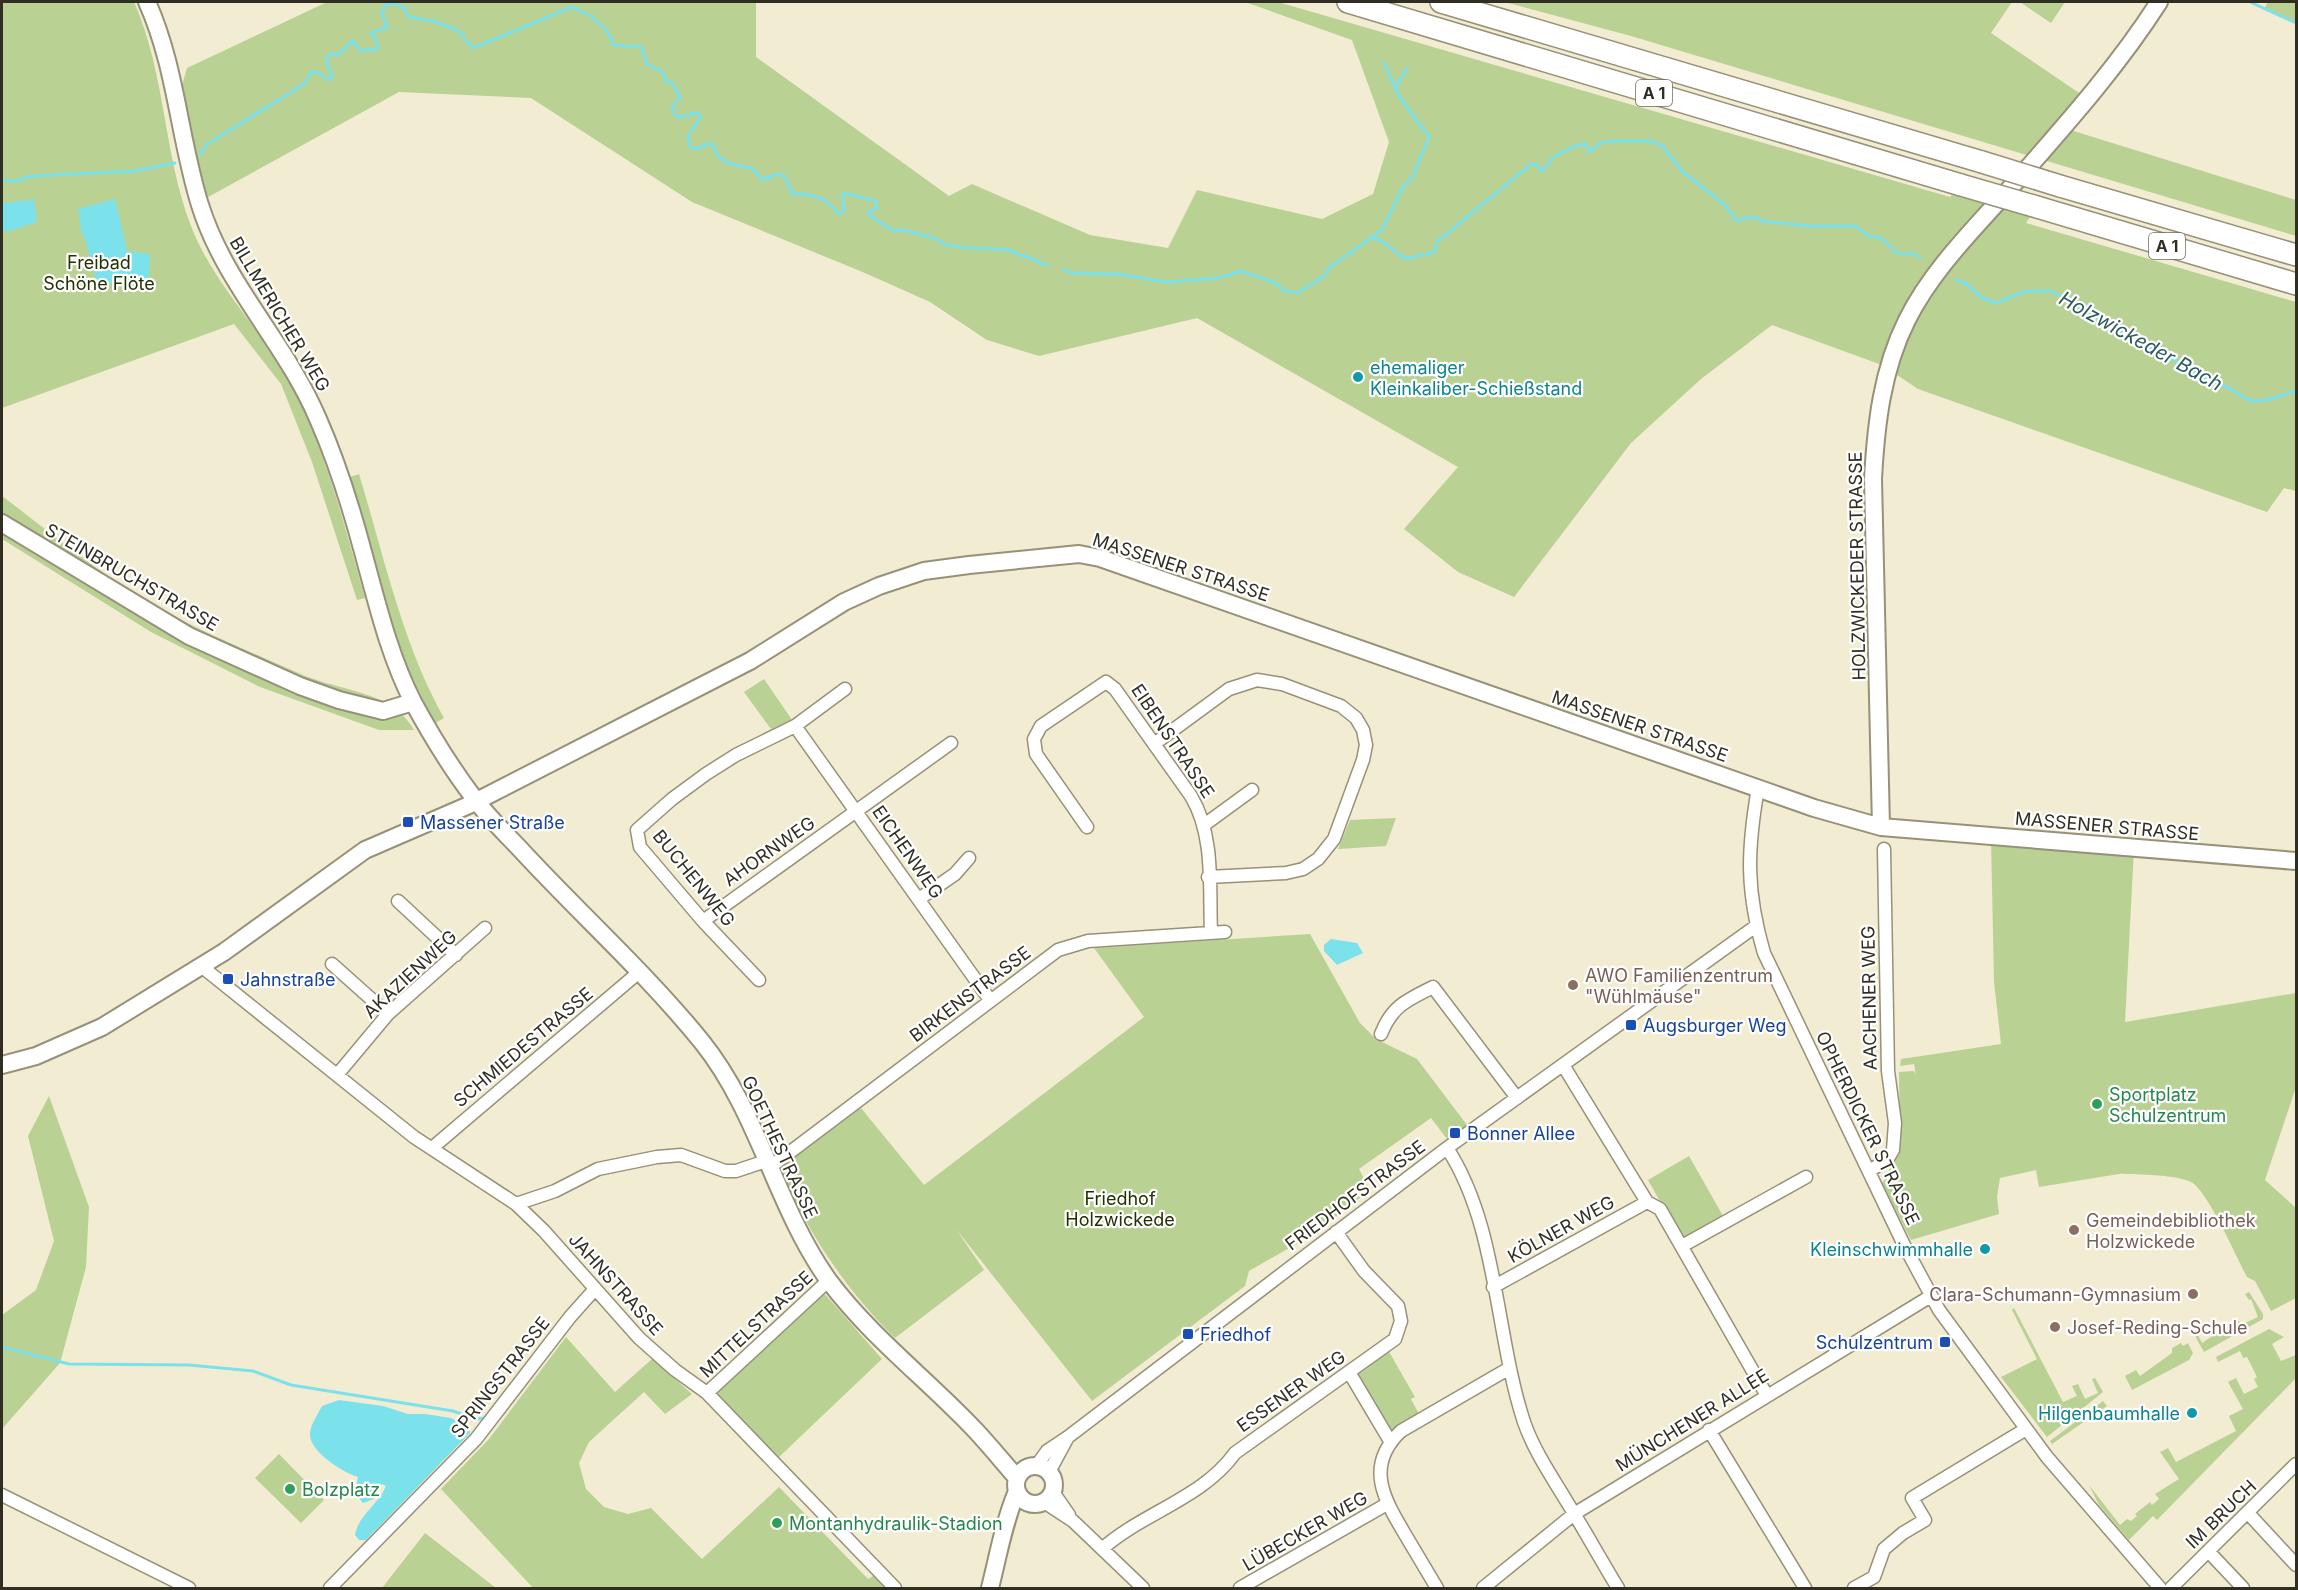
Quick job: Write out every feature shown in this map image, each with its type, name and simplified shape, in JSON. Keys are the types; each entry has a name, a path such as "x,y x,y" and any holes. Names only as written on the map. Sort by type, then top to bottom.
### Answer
{"highway":[{"name":"A 1","path":"1348,2 2296,284"},
{"name":"A 1","path":"1441,2 2296,255"}],"street":[{"name":"BILLMERICHER WEG","path":"147,2 156,21 178,99 199,202 213,240 250,307 296,374 320,423 349,503 381,618 413,702 444,757 476,801"},
{"name":"HOLZWICKEDER STRASSE","path":"1881,827 1873,479 1875,434 1881,391 1895,348 1907,320 1946,261 2088,99 2159,2"},
{"name":"STEINBRUCHSTRASSE","path":"2,523 189,636 300,686 339,700 383,711 413,702"},
{"name":"MASSENER STRASSE","path":"2,1065 36,1056 75,1041 201,966 359,854 476,801 750,661 844,602 879,586 935,570 1079,554 1100,558 1814,808 1881,827 2296,861"},
{"path":"1154,744 1229,689 1257,680 1282,684 1341,706 1356,718 1363,730 1365,745 1363,760 1334,839 1318,860 1303,869 1286,873 1208,878"},
{"name":"EIBENSTRASSE","path":"1087,827 1036,754 1034,739 1041,726 1106,682 1115,689 1191,796 1204,825 1211,933"},
{"path":"795,726 845,689"},
{"name":"EICHENWEG","path":"795,726 990,1000"},
{"name":"BUCHENWEG","path":"759,980 702,921 640,847 637,830 672,799 706,774 736,755 795,726"},
{"name":"AHORNWEG","path":"702,921 951,743"},
{"name":"OPHERDICKER STRASSE","path":"1758,788 1749,839 1749,878 1756,926 1764,953 1931,1296 1955,1335 2026,1429 2095,1515 2160,1588"},
{"path":"1204,825 1251,790"},
{"name":"GOETHESTRASSE","path":"476,801 682,1019 725,1075 796,1228 829,1281 879,1341 1029,1479"},
{"name":"AACHENER WEG","path":"1869,1171 1887,1160 1893,1150 1895,1123 1888,1071 1884,849"},
{"path":"919,899 955,874 969,858"},
{"path":"398,901 456,955"},
{"name":"FRIEDHOFSTRASSE","path":"1029,1479 1068,1437 1336,1232 1448,1148 1756,926"},
{"name":"AKAZIENWEG","path":"337,1075 388,1014 485,928"},
{"name":"BIRKENSTRASSE","path":"516,1204 555,1191 598,1169 657,1157 681,1155 725,1171 768,1164 1050,955 1072,944 1225,932"},
{"path":"332,964 388,1014"},
{"name":"JAHNSTRASSE","path":"201,966 414,1137 516,1204 544,1231 657,1355 707,1393 895,1588"},
{"name":"SCHMIEDESTRASSE","path":"432,1148 638,973"},
{"path":"1382,1034 1389,1014 1411,998 1432,987 1517,1098"},
{"path":"1563,1065 1647,1202 1660,1209 1767,1394"},
{"path":"1448,1148 1462,1172 1477,1209 1508,1369 1525,1425 1536,1449 1618,1588"},
{"path":"1682,1246 1806,1177"},
{"name":"KÖLNER WEG","path":"1493,1287 1647,1202"},
{"name":"ESSENER WEG","path":"1102,1549 1120,1533 1222,1470 1234,1454 1395,1339 1401,1327 1401,1316 1393,1300 1364,1270 1336,1232"},
{"name":"MITTELSTRASSE","path":"707,1393 829,1281"},
{"name":"SPRINGSTRASSE","path":"330,1588 476,1439 570,1317 595,1289"},
{"name":"MÜNCHENER ALLEE","path":"1483,1588 1575,1514 1767,1394 1931,1296"},
{"path":"1437,1588 1387,1504 1380,1476 1383,1456 1390,1441 1401,1431 1508,1369"},
{"path":"1349,1371 1390,1441"},
{"path":"1854,1588 1874,1577 1884,1549 1903,1533 1925,1520 1912,1498 2026,1429"},
{"path":"1709,1430 1805,1588"},
{"name":"IM BRUCH","path":"2171,1588 2296,1464"},
{"path":"1029,1479 1054,1485 1048,1497"},
{"path":"1029,1479 1143,1588"},
{"path":"990,1588 1005,1535 1004,1521 1029,1479"},
{"path":"2,1496 189,1588"},
{"name":"LÜBECKER WEG","path":"1240,1588 1387,1504"},
{"path":"2248,1513 2296,1564"},
{"path":"2208,1551 2243,1588"}],"green space":[{"name":"Freibad Schöne Flöte","path":"2,2 134,2 152,57 175,170 191,226 211,267 264,341 301,405 332,486 365,598 357,600 312,462 281,384 234,324 2,408"},
{"path":"327,2 756,2 756,57 949,196 972,184 1090,235 1168,248 1197,190 1322,219 1373,194 1389,142 1352,40 1245,2 1278,2 1950,197 1961,185 2037,207 2026,223 2296,302 2296,491 2284,488 2267,512 1918,389 1882,365 1772,325 1701,379 1631,443 1514,597 1458,572 1404,529 1458,467 1197,318 1039,356 987,340 930,302 692,202 531,98 399,92 199,202 178,99 187,68"},
{"path":"1505,2 2012,2 1991,33 2088,99 2064,128 2296,200 2296,236 1631,36"},
{"path":"2020,2 2065,2 2051,23"},
{"path":"2268,2 2296,2 2296,23 2264,9"},
{"path":"359,474 405,629 429,689 444,718 434,724 406,665 374,573 347,478"},
{"path":"2,496 93,565 150,603 206,632 303,675 379,700 393,707 405,717 414,730 379,730 260,687 151,632 2,539"},
{"path":"764,679 792,720 771,729 744,692"},
{"path":"1396,818 1386,846 1338,849 1350,820"},
{"path":"1991,839 2134,848 2125,1022 2296,993 2296,1087 2265,1180 2296,1208 2296,1298 2271,1311 2255,1281 2247,1277 2221,1225 2198,1188 2191,1182 2177,1178 2121,1174 2125,1173 2039,1187 2036,1170 2000,1178 1997,1197 1999,1214 1911,1240 1882,1184 1900,1148 1899,1072 1914,1071 1916,1075 1914,1064 1900,1066 1901,1059 2001,1044 1994,982"},
{"name":"Friedhof Holzwickede","path":"1310,934 1360,1023 1376,1039 1417,1059 1467,1125 1447,1139 1431,1118 1359,1169 1370,1190 1312,1235 1249,1271 1245,1286 1092,1401 956,1229 984,1270 895,1338 859,1299 829,1259 803,1216 779,1169 861,1108 924,1185 1144,1017 1094,948"},
{"path":"49,1096 89,1207 86,1267 60,1363 2,1429 2,1315 36,1290 54,1241 28,1136"},
{"path":"1689,1156 1723,1216 1682,1240 1648,1180"},
{"path":"823,1292 882,1359 778,1458 715,1392"},
{"path":"2249,1292 2263,1314 2263,1319 2204,1352 2194,1334 2196,1331 2202,1343 2237,1320 2243,1324 2258,1317 2251,1299 2249,1300 2245,1294"},
{"path":"2014,1308 2063,1402 2077,1396 2072,1386 2078,1384 2085,1399 2098,1393 2092,1379 2095,1378 2103,1392 2047,1437 2001,1377 2037,1359 2012,1310"},
{"path":"2269,1329 2284,1337 2272,1344 2281,1361 2296,1355 2296,1378 2157,1520 2153,1516 2129,1540 2099,1505 2089,1485 2120,1525 2127,1519 2131,1521 2137,1516 2135,1514 2150,1502 2152,1505 2159,1499 2155,1494 2179,1479 2160,1452 2168,1448 2176,1462 2236,1431 2229,1416 2243,1409 2228,1382 2236,1378 2244,1394 2258,1387 2254,1379 2257,1377 2247,1357 2243,1358 2240,1351 2218,1362 2216,1357"},
{"path":"566,1337 615,1392 652,1359 692,1394 665,1414 644,1392 589,1442 579,1463 586,1489 604,1507 628,1514 651,1508 702,1559 779,1487 868,1579 875,1575 888,1588 533,1588 441,1489 489,1439"},
{"path":"2181,1343 2183,1346 2188,1343 2193,1353 2189,1360 2132,1390 2125,1376 2136,1370 2140,1376 2172,1353 2172,1348"},
{"path":"1388,1350 1415,1397 1411,1399 1419,1414 1393,1429 1388,1428 1358,1377 1359,1371"},
{"path":"2103,1401 2107,1406 2052,1444 2050,1441"},
{"name":"Bolzplatz","path":"279,1454 324,1500 301,1523 255,1478"},
{"path":"425,1533 496,1588 382,1588"}],"water":[{"path":"115,199 127,251 150,254 149,278 131,278 98,287 84,235 82,236 78,209"},
{"path":"34,200 37,222 6,232 2,228 2,203"},
{"path":"1331,939 1357,943 1363,953 1337,965 1324,951 1324,945"},
{"path":"339,1400 383,1406 408,1414 451,1418 469,1427 470,1433 366,1540 359,1540 355,1535 357,1528 386,1486 382,1484 374,1499 363,1503 355,1493 358,1477 328,1460 311,1440 312,1426 322,1406"}],"waterway":[{"path":"2250,2 2296,23"},
{"name":"Holzwickeder Bach","path":"200,155 206,145 304,84 312,72 317,72 330,80 332,76 326,58 332,54 337,55 353,41 361,51 377,49 377,42 371,33 388,27 382,15 385,5 393,3 405,8 409,17 436,22 457,30 473,48 572,7 591,16 607,31 614,45 641,47 647,64 663,72 666,82 672,83 680,97 672,109 677,117 698,113 700,118 688,136 690,147 694,149 711,143 720,158 728,163 753,169 763,180 778,174 784,176 793,194 807,194 825,200 839,214 844,211 842,195 845,193 875,201 877,208 868,212 869,215 894,231 904,230 934,238 948,246 1009,250 1047,265"},
{"path":"1372,237 1382,230 1402,188 1412,178 1429,137 1399,96 1384,63"},
{"path":"1396,87 1407,68"},
{"name":"Holzwickeder Bach","path":"1063,269 1071,273 1117,274 1166,282 1217,278 1242,271 1275,283 1285,291 1297,293 1323,277 1330,267 1371,238 1382,241 1405,259 1434,252 1437,242 1531,164 1538,165 1541,171 1554,157 1569,149 1586,144 1589,152 1600,143 1611,141 1648,141 1662,145 1682,171 1725,205 1736,220 1756,217 1762,221 1810,226 1855,226 1870,237 1880,237 1897,253 1914,254 1920,257"},
{"name":"Holzwickeder Bach","path":"2,181 16,181 33,176 135,171 175,163"},
{"name":"Holzwickeder Bach","path":"1956,280 1965,283 1981,297 1996,303 2026,291 2051,291 2134,337 2158,354 2189,366 2196,374 2253,401 2267,400 2296,391"},
{"path":"2,1347 69,1364 189,1365 253,1371 291,1385 453,1411 476,1419 487,1418"}],"place":[{"name":"ehemaliger Kleinkaliber-Schießstand","path":"1358,377"},
{"name":"Massener Straße","path":"408,822"},
{"name":"Jahnstraße","path":"228,979"},
{"name":"AWO Familienzentrum \"Wühlmäuse\"","path":"1573,985"},
{"name":"Augsburger Weg","path":"1631,1025"},
{"name":"Sportplatz Schulzentrum","path":"2097,1104"},
{"name":"Bonner Allee","path":"1455,1133"},
{"name":"Gemeindebibliothek Holzwickede","path":"2074,1230"},
{"name":"Kleinschwimmhalle","path":"1985,1249"},
{"name":"Clara-Schumann-Gymnasium","path":"2193,1294"},
{"name":"Josef-Reding-Schule","path":"2055,1327"},
{"name":"Friedhof","path":"1188,1334"},
{"name":"Schulzentrum","path":"1945,1342"},
{"name":"Hilgenbaumhalle","path":"2192,1413"},
{"name":"Bolzplatz","path":"290,1489"},
{"name":"Montanhydraulik-Stadion","path":"777,1523"}]}
